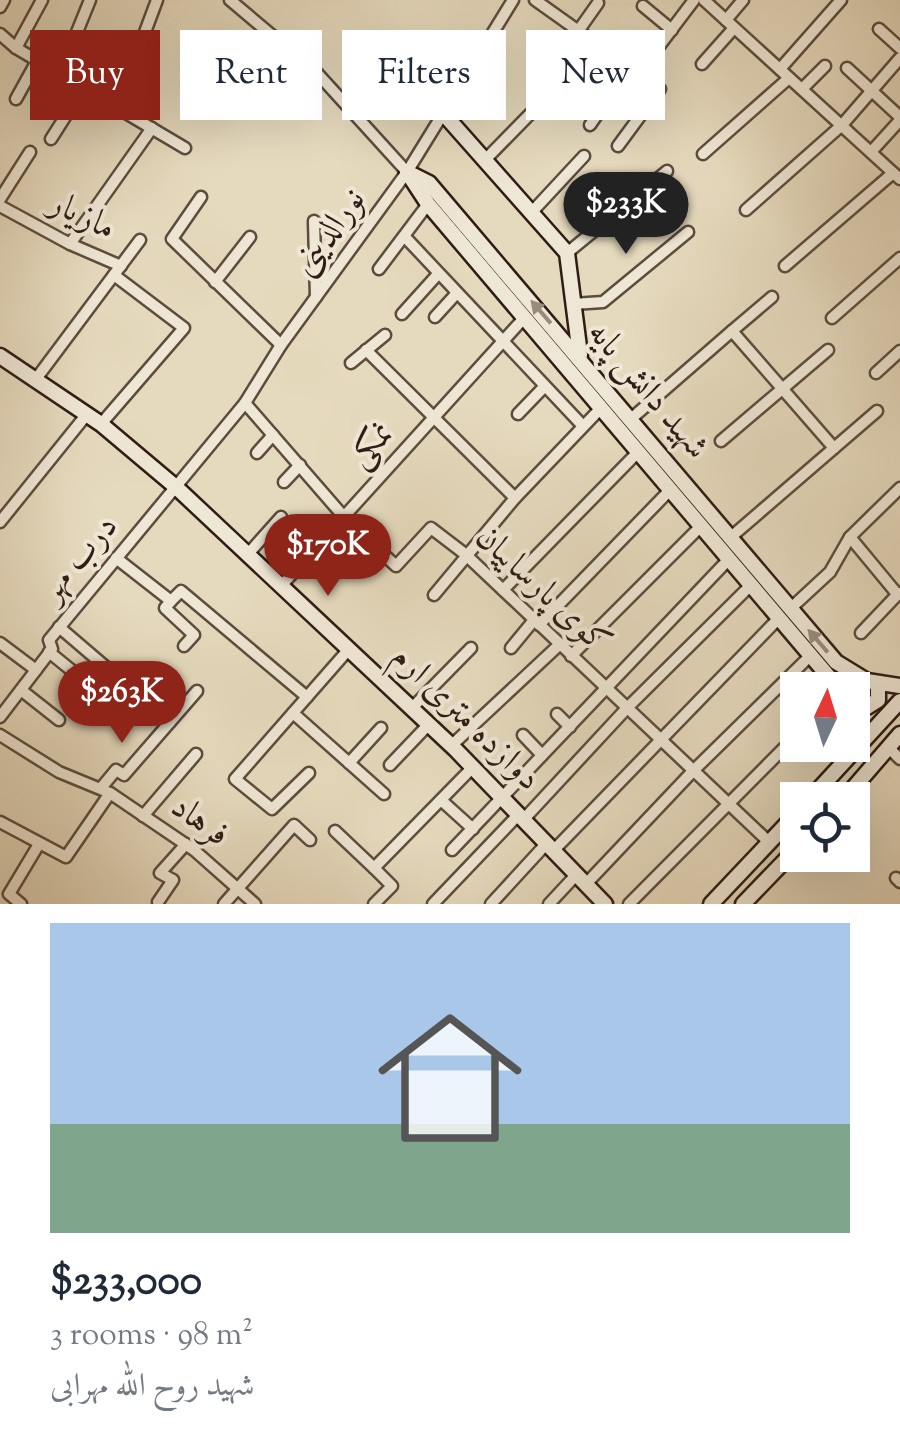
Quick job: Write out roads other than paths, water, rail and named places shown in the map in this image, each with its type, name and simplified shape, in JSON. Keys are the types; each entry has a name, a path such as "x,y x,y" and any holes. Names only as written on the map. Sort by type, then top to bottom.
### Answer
{"street":[{"path":"0,6 4,0"},
{"path":"16,48 42,0"},
{"path":"78,30 90,0"},
{"path":"146,30 157,0"},
{"path":"230,0 318,74 407,172"},
{"name":"نورالدینی","path":"494,30 513,0"},
{"path":"535,0 577,30"},
{"path":"665,38 694,0"},
{"path":"704,0 897,176 784,266"},
{"path":"702,64 743,0"},
{"path":"780,69 842,0"},
{"path":"581,30 598,3"},
{"path":"642,6 672,30"},
{"path":"880,29 900,48"},
{"path":"0,34 30,57"},
{"path":"746,210 842,126 900,58"},
{"path":"802,89 824,66"},
{"path":"847,68 900,118 871,152"},
{"path":"16,99 30,74"},
{"path":"702,154 789,78"},
{"path":"484,161 526,118"},
{"path":"51,139 63,120"},
{"path":"139,120 185,148"},
{"name":"نورالدینی","path":"177,488 245,403 281,345 407,172 439,120"},
{"path":"449,120 567,254 581,358 568,369"},
{"path":"590,125 594,120"},
{"path":"618,146 637,120"},
{"path":"70,244 152,128"},
{"path":"0,202 30,152"},
{"path":"531,213 584,156"},
{"name":"شهید دانش پایه","path":"407,172 428,204 751,584 857,677 900,686"},
{"name":"شهید دانش پایه","path":"407,172 430,183 632,418 731,537 824,672"},
{"path":"567,254 668,172"},
{"path":"201,197 172,239 281,345"},
{"name":"مازیار","path":"0,202 117,270 36,379"},
{"path":"379,269 428,204"},
{"path":"314,222 316,298"},
{"path":"572,304 603,302 688,232"},
{"path":"405,236 582,425"},
{"path":"216,282 250,237"},
{"path":"101,424 184,328 117,270 140,240"},
{"path":"832,318 900,258"},
{"path":"402,314 438,274"},
{"path":"435,316 456,294"},
{"path":"632,418 772,297"},
{"name":"نمکی","path":"282,586 524,318"},
{"path":"732,331 834,448"},
{"path":"351,362 385,334"},
{"path":"366,350 514,498"},
{"path":"720,442 828,350"},
{"path":"876,373 900,352"},
{"name":"دوازده متری ارم","path":"0,356 88,414 177,488 474,767 605,904"},
{"path":"518,414 544,387"},
{"name":"کوی پارساییان","path":"245,403 344,517 396,566 432,528 466,554 769,842"},
{"path":"434,595 514,498 601,408"},
{"path":"731,537 877,411"},
{"path":"0,522 88,414"},
{"path":"257,454 273,435"},
{"path":"503,590 638,452"},
{"path":"284,482 300,465"},
{"name":"درب مهر","path":"0,717 52,649 49,640 59,627 177,488"},
{"path":"491,904 830,572 850,537 900,488"},
{"path":"511,648 671,490"},
{"path":"248,554 281,517"},
{"path":"571,656 701,526"},
{"path":"850,537 899,594 861,634"},
{"path":"116,558 170,601"},
{"path":"452,850 730,559"},
{"path":"433,904 751,584"},
{"path":"184,646 194,635 165,608 181,591 307,697"},
{"path":"59,627 170,722"},
{"path":"0,642 36,670"},
{"path":"452,746 559,644"},
{"path":"412,708 471,648"},
{"path":"309,773 272,809 235,779 349,649"},
{"path":"50,652 81,678"},
{"path":"549,904 582,879 811,655"},
{"path":"870,704 878,700 878,684"},
{"path":"21,690 59,720"},
{"path":"0,822 66,857 116,770 124,775 197,691"},
{"path":"827,782 900,701"},
{"path":"293,713 384,794"},
{"path":"556,714 570,727"},
{"path":"870,723 876,730"},
{"path":"390,764 429,724"},
{"path":"350,763 381,728"},
{"path":"858,782 900,734"},
{"name":"فرهاد","path":"0,735 60,772 105,791 186,844 255,904"},
{"path":"523,736 542,754"},
{"path":"888,748 900,759"},
{"path":"630,904 780,752"},
{"path":"143,816 196,754"},
{"path":"374,868 474,767"},
{"path":"441,800 473,828"},
{"path":"224,904 294,825 310,840"},
{"path":"335,831 392,886 377,903"},
{"path":"711,904 780,831"},
{"path":"21,904 8,894 39,844"},
{"path":"158,902 172,880 160,874 186,844"},
{"path":"743,904 780,866"}]}
